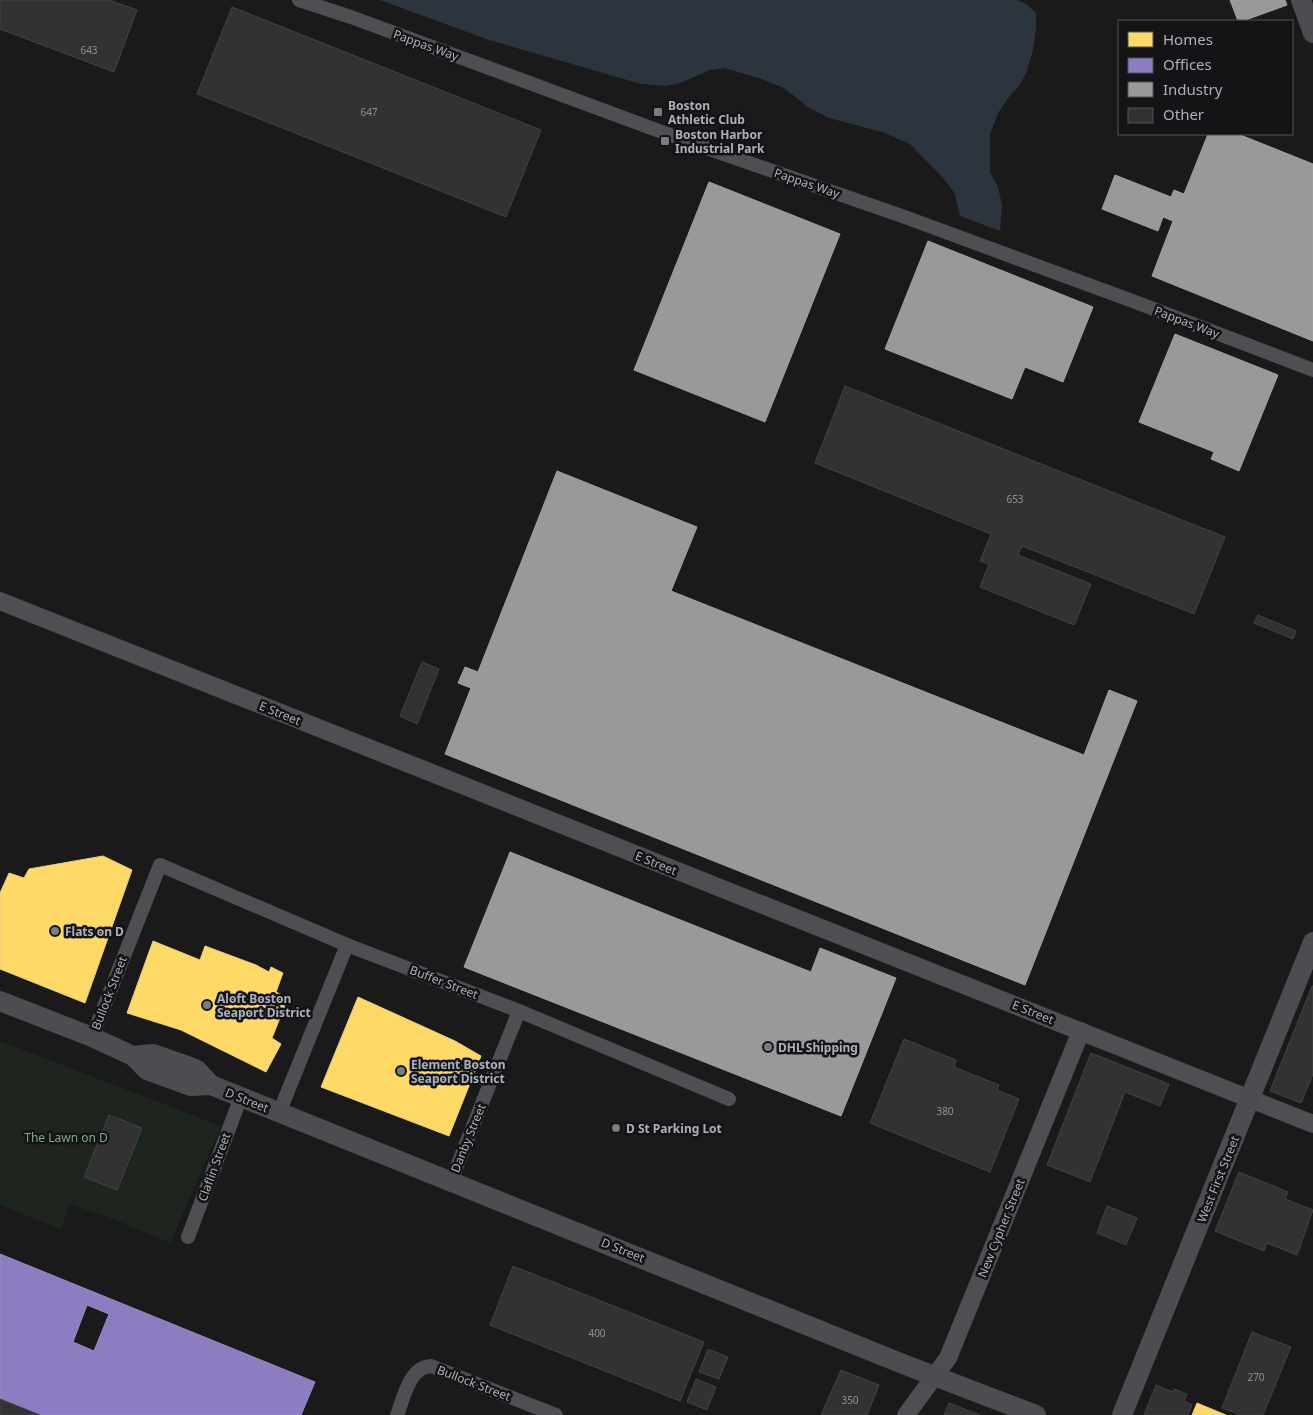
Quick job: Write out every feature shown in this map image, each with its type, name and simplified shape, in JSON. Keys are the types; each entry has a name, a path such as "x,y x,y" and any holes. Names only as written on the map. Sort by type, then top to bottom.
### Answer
{"main road":[{"path":"1301,0 1312,30"},
{"name":"West First Street","path":"1122,1415 1313,942"},
{"name":"D Street","path":"0,1001 133,1056 153,1054 198,1070 211,1085 279,1113 1036,1415"}],"street":[{"name":"Pappas Way","path":"299,0 351,17 689,142 902,216 1313,370"},
{"name":"E Street","path":"0,601 1313,1124"},
{"name":"Buffer Street","path":"160,865 347,944 519,1011 729,1099"},
{"name":"Bullock Street","path":"92,1038 160,865"},
{"path":"279,1113 347,944"},
{"name":"Danby Street","path":"451,1181 519,1011"},
{"name":"New Cypher Street","path":"906,1415 948,1358 1081,1031"},
{"name":"Claflin Street","path":"188,1237 241,1097"},
{"name":"Bullock Street","path":"397,1415 412,1378 420,1369 428,1366 435,1367 556,1415"}],"green space":[{"name":"The Lawn on D","path":"0,1041 221,1126 170,1243 108,1217 70,1204 61,1229 0,1205"}],"shaded area":[{"path":"380,0 1018,0 1036,13 1036,28 1033,50 1026,73 1019,86 998,113 990,134 990,172 998,187 1002,205 1000,231 960,216 954,192 910,144 882,132 829,118 808,107 784,88 759,78 724,68 710,70 680,83 666,86 641,84 489,40"}],"building: Homes":[{"name":"Flats on D","path":"103,856 132,870 85,1003 0,969 0,893 9,873 24,878 29,869"},
{"name":"Aloft Boston Seaport District","path":"153,941 200,960 205,946 256,965 269,972 271,967 283,973 276,992 288,998 272,1038 281,1044 266,1072 181,1030 127,1013"},
{"name":"Element Boston Seaport District","path":"358,997 455,1041 481,1056 449,1136 321,1087"},
{"path":"1197,1403 1226,1415 1192,1415"}],"building: Offices":[{"path":"0,1254 315,1382 301,1415 40,1415 0,1399","holes":["87,1305 109,1314 94,1351 73,1342"]}],"building: Industry":[{"path":"1230,0 1285,0 1287,5 1246,20 1238,20"},
{"path":"1208,135 1240,135 1313,164 1313,341 1152,276 1173,221 1163,217 1158,231 1102,209 1115,175 1171,197 1174,190 1184,194"},
{"path":"709,182 840,234 765,422 634,370"},
{"path":"928,241 1093,307 1063,382 1025,367 1012,399 885,349"},
{"path":"1175,334 1278,375 1239,471 1211,459 1214,452 1139,422"},
{"path":"557,471 697,527 671,591 1084,755 1109,690 1137,701 1025,985 445,754 471,688 458,683 465,667 478,672"},
{"name":"DHL Shipping","path":"510,852 811,972 820,948 896,978 841,1116 464,967"}],"building: Other":[{"path":"0,0 109,0 137,10 114,72 0,29"},
{"path":"232,7 541,130 506,217 197,94"},
{"path":"845,386 1225,537 1194,614 1022,546 1018,555 1091,584 1074,625 980,587 989,564 980,561 991,534 815,463"},
{"path":"1258,615 1296,631 1293,639 1254,623"},
{"path":"422,662 439,669 417,724 400,716"},
{"path":"1312,986 1313,1074 1301,1103 1270,1091"},
{"path":"904,1039 956,1060 954,1067 999,1085 997,1090 1019,1099 990,1172 870,1123"},
{"path":"1091,1053 1169,1084 1160,1106 1125,1092 1090,1182 1047,1165"},
{"path":"109,1115 142,1128 117,1190 84,1177"},
{"path":"1239,1172 1288,1192 1285,1199 1313,1210 1297,1255 1267,1243 1264,1251 1215,1231"},
{"path":"1107,1206 1137,1218 1126,1245 1097,1233"},
{"path":"513,1266 704,1342 680,1401 490,1325"},
{"path":"1252,1332 1291,1347 1263,1415 1241,1415 1222,1408"},
{"path":"708,1349 728,1357 719,1379 699,1372"},
{"path":"841,1370 879,1385 867,1415 821,1415"},
{"path":"696,1379 716,1387 707,1410 687,1402"},
{"path":"1156,1385 1173,1392 1174,1389 1187,1394 1184,1401 1192,1405 1188,1415 1144,1415"},
{"path":"0,1399 40,1415 0,1415"},
{"path":"949,1403 980,1415 944,1415"}],"place":[{"name":"Boston Athletic Club","path":"658,112"},
{"name":"Boston Harbor Industrial Park","path":"665,141"},
{"name":"Flats on D","path":"55,931"},
{"name":"Aloft Boston Seaport District","path":"207,1005"},
{"name":"DHL Shipping","path":"768,1047"},
{"name":"Element Boston Seaport District","path":"401,1071"},
{"name":"D St Parking Lot","path":"616,1128"}]}
